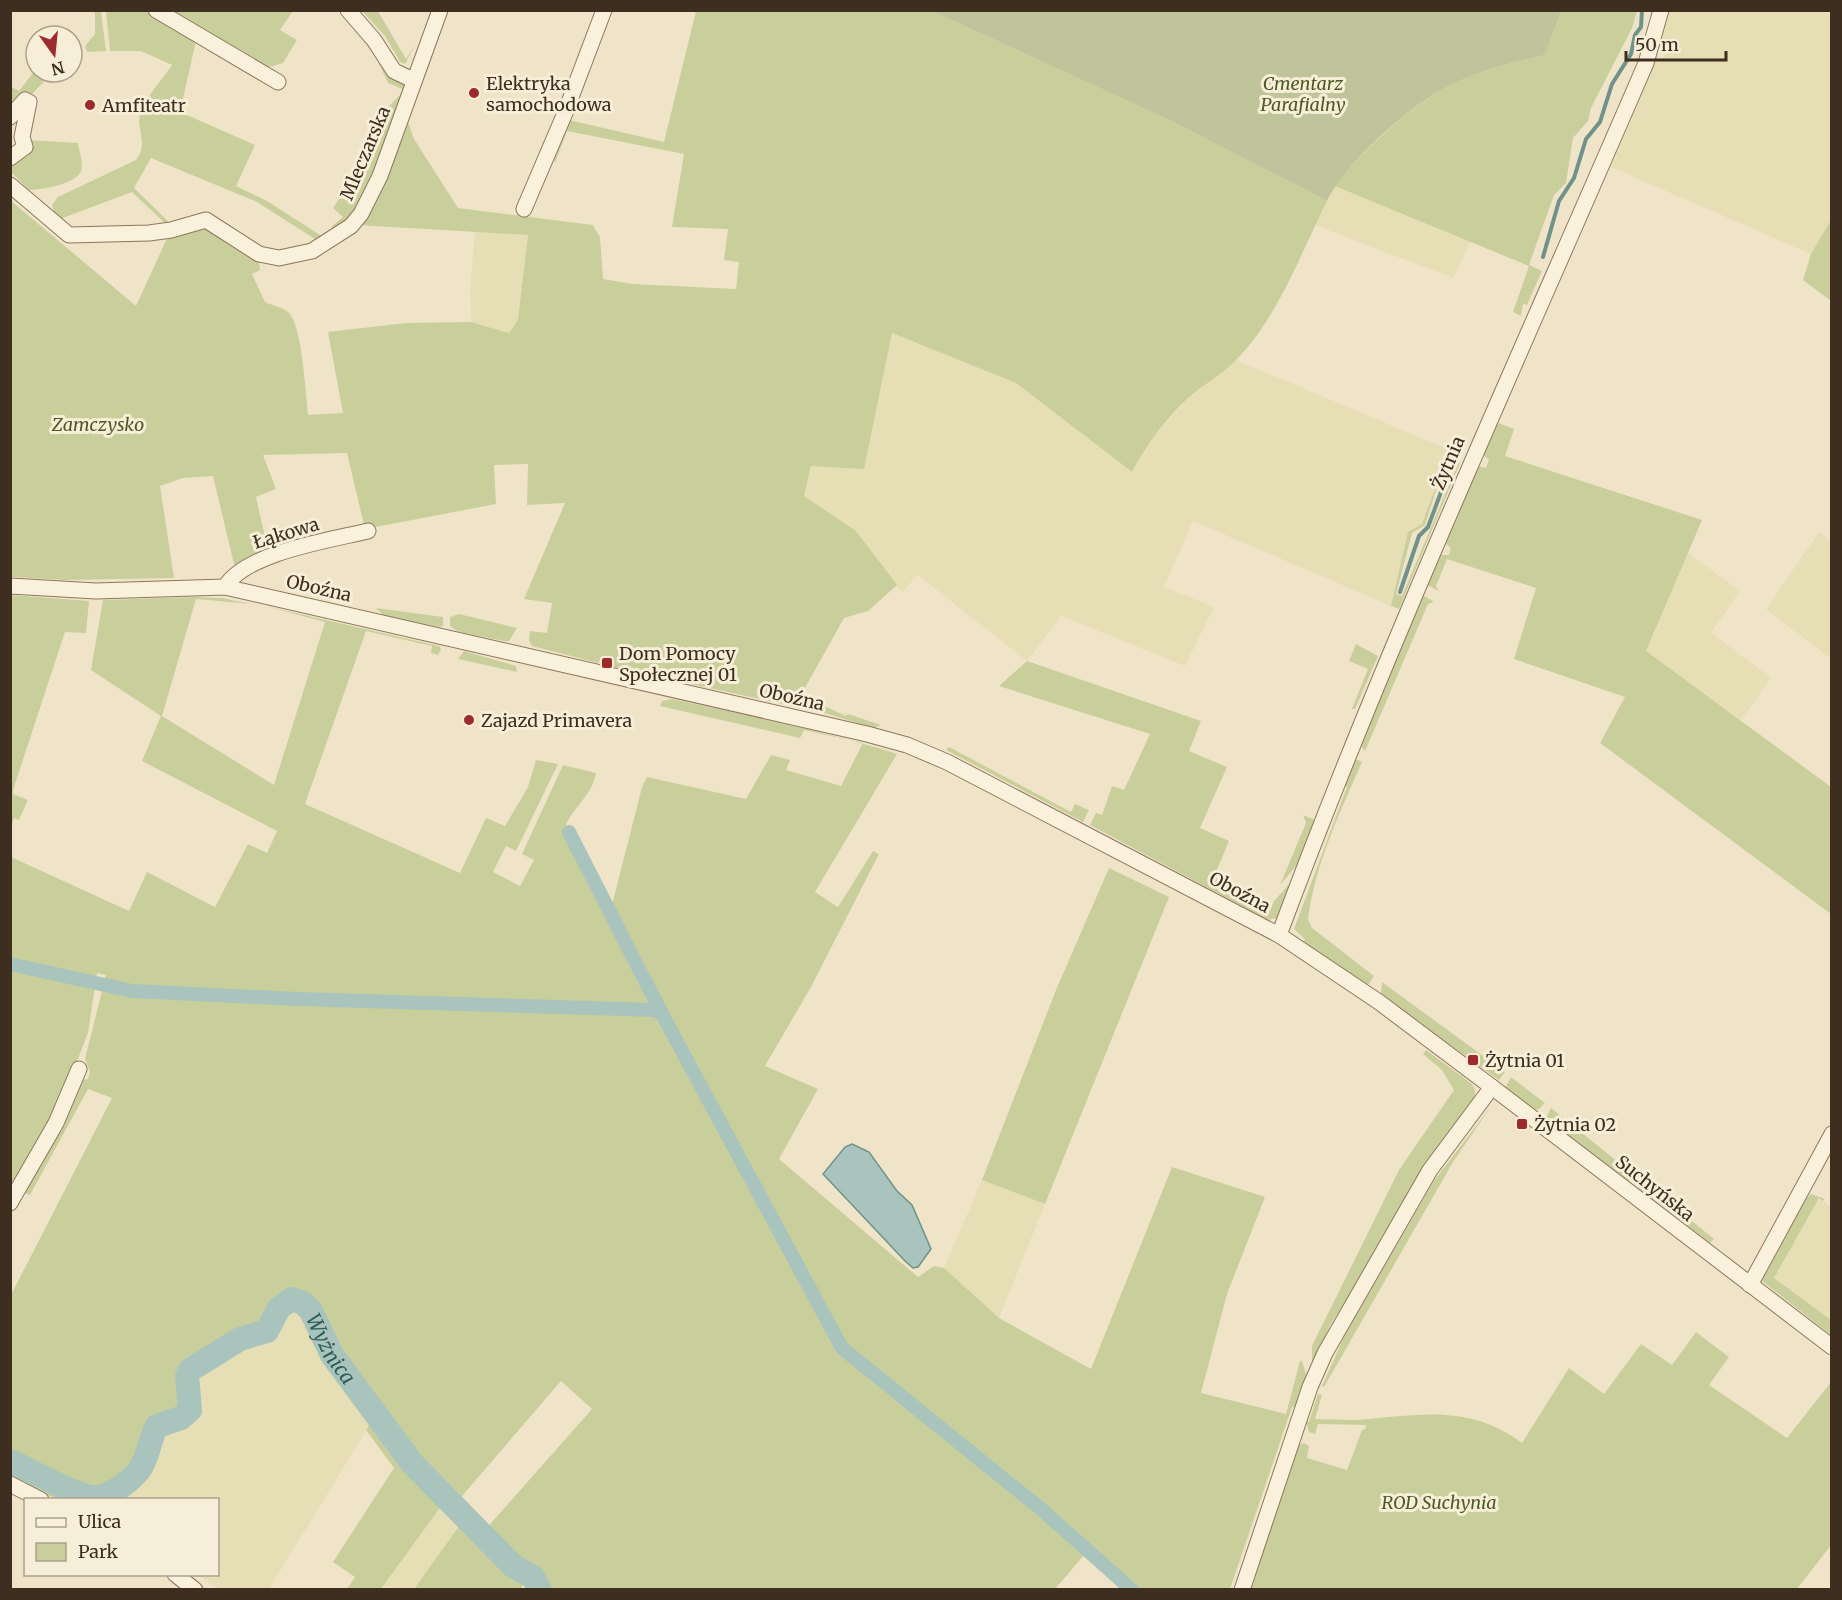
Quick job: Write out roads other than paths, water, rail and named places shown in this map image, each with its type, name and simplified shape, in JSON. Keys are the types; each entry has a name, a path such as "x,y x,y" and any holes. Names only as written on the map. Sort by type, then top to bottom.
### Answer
{"street":[{"path":"156,10 278,82"},
{"path":"348,10 374,40 394,71 413,80"},
{"name":"Mleczarska","path":"10,185 69,235 171,231 206,220 267,257 292,257 312,251 351,226 361,214 398,130 413,80 440,10"},
{"path":"524,209 565,113 604,10"},
{"name":"Żytnia","path":"1279,935 1389,655 1484,429 1646,63 1661,10"},
{"path":"10,117 25,100 29,102 22,137 25,147 10,158"},
{"name":"Łąkowa","path":"225,587 230,578 250,564 368,531"},
{"name":"Oboźna","path":"10,586 96,591 225,587 907,745 987,782 1279,935"},
{"name":"Suchyńska","path":"1279,935 1362,990 1832,1347"},
{"path":"10,1203 56,1123 79,1070"},
{"path":"1242,1590 1310,1387 1325,1353 1430,1170 1492,1087"},
{"path":"1750,1285 1832,1134"},
{"path":"10,1484 37,1498"},
{"path":"176,1576 195,1590"}],"water":[{"path":"852,1144 869,1152 897,1191 912,1205 931,1249 918,1267 913,1268 905,1261 823,1174 845,1147"}],"waterway":[{"path":"1543,257 1559,201 1574,178 1586,139 1600,122 1612,84 1631,54 1635,35 1641,27 1642,10"},
{"path":"1400,592 1419,536 1428,527 1450,468"},
{"path":"569,832 662,1014"},
{"path":"10,964 132,991 298,999 655,1010 662,1014 842,1348 1041,1509 1132,1590"},
{"name":"Wyżnica","path":"10,1461 67,1489 89,1496 103,1496 115,1490 140,1469 157,1426 181,1418 190,1410 187,1376 190,1370 240,1339 267,1331 279,1308 292,1299 303,1303 311,1311 332,1355 412,1463 513,1566 533,1577 540,1590"}],"place":[{"name":"Elektryka samochodowa","path":"474,93"},
{"name":"Amfiteatr","path":"90,105"},
{"name":"Dom Pomocy Społecznej 01","path":"607,663"},
{"name":"Zajazd Primavera","path":"469,720"},
{"name":"Żytnia 01","path":"1473,1060"},
{"name":"Żytnia 02","path":"1522,1124"}],"park label":[{"name":"Cmentarz Parafialny","path":"1303,94"},
{"name":"Zamczysko","path":"98,424"},
{"name":"ROD Suchynia","path":"1439,1502"}]}
